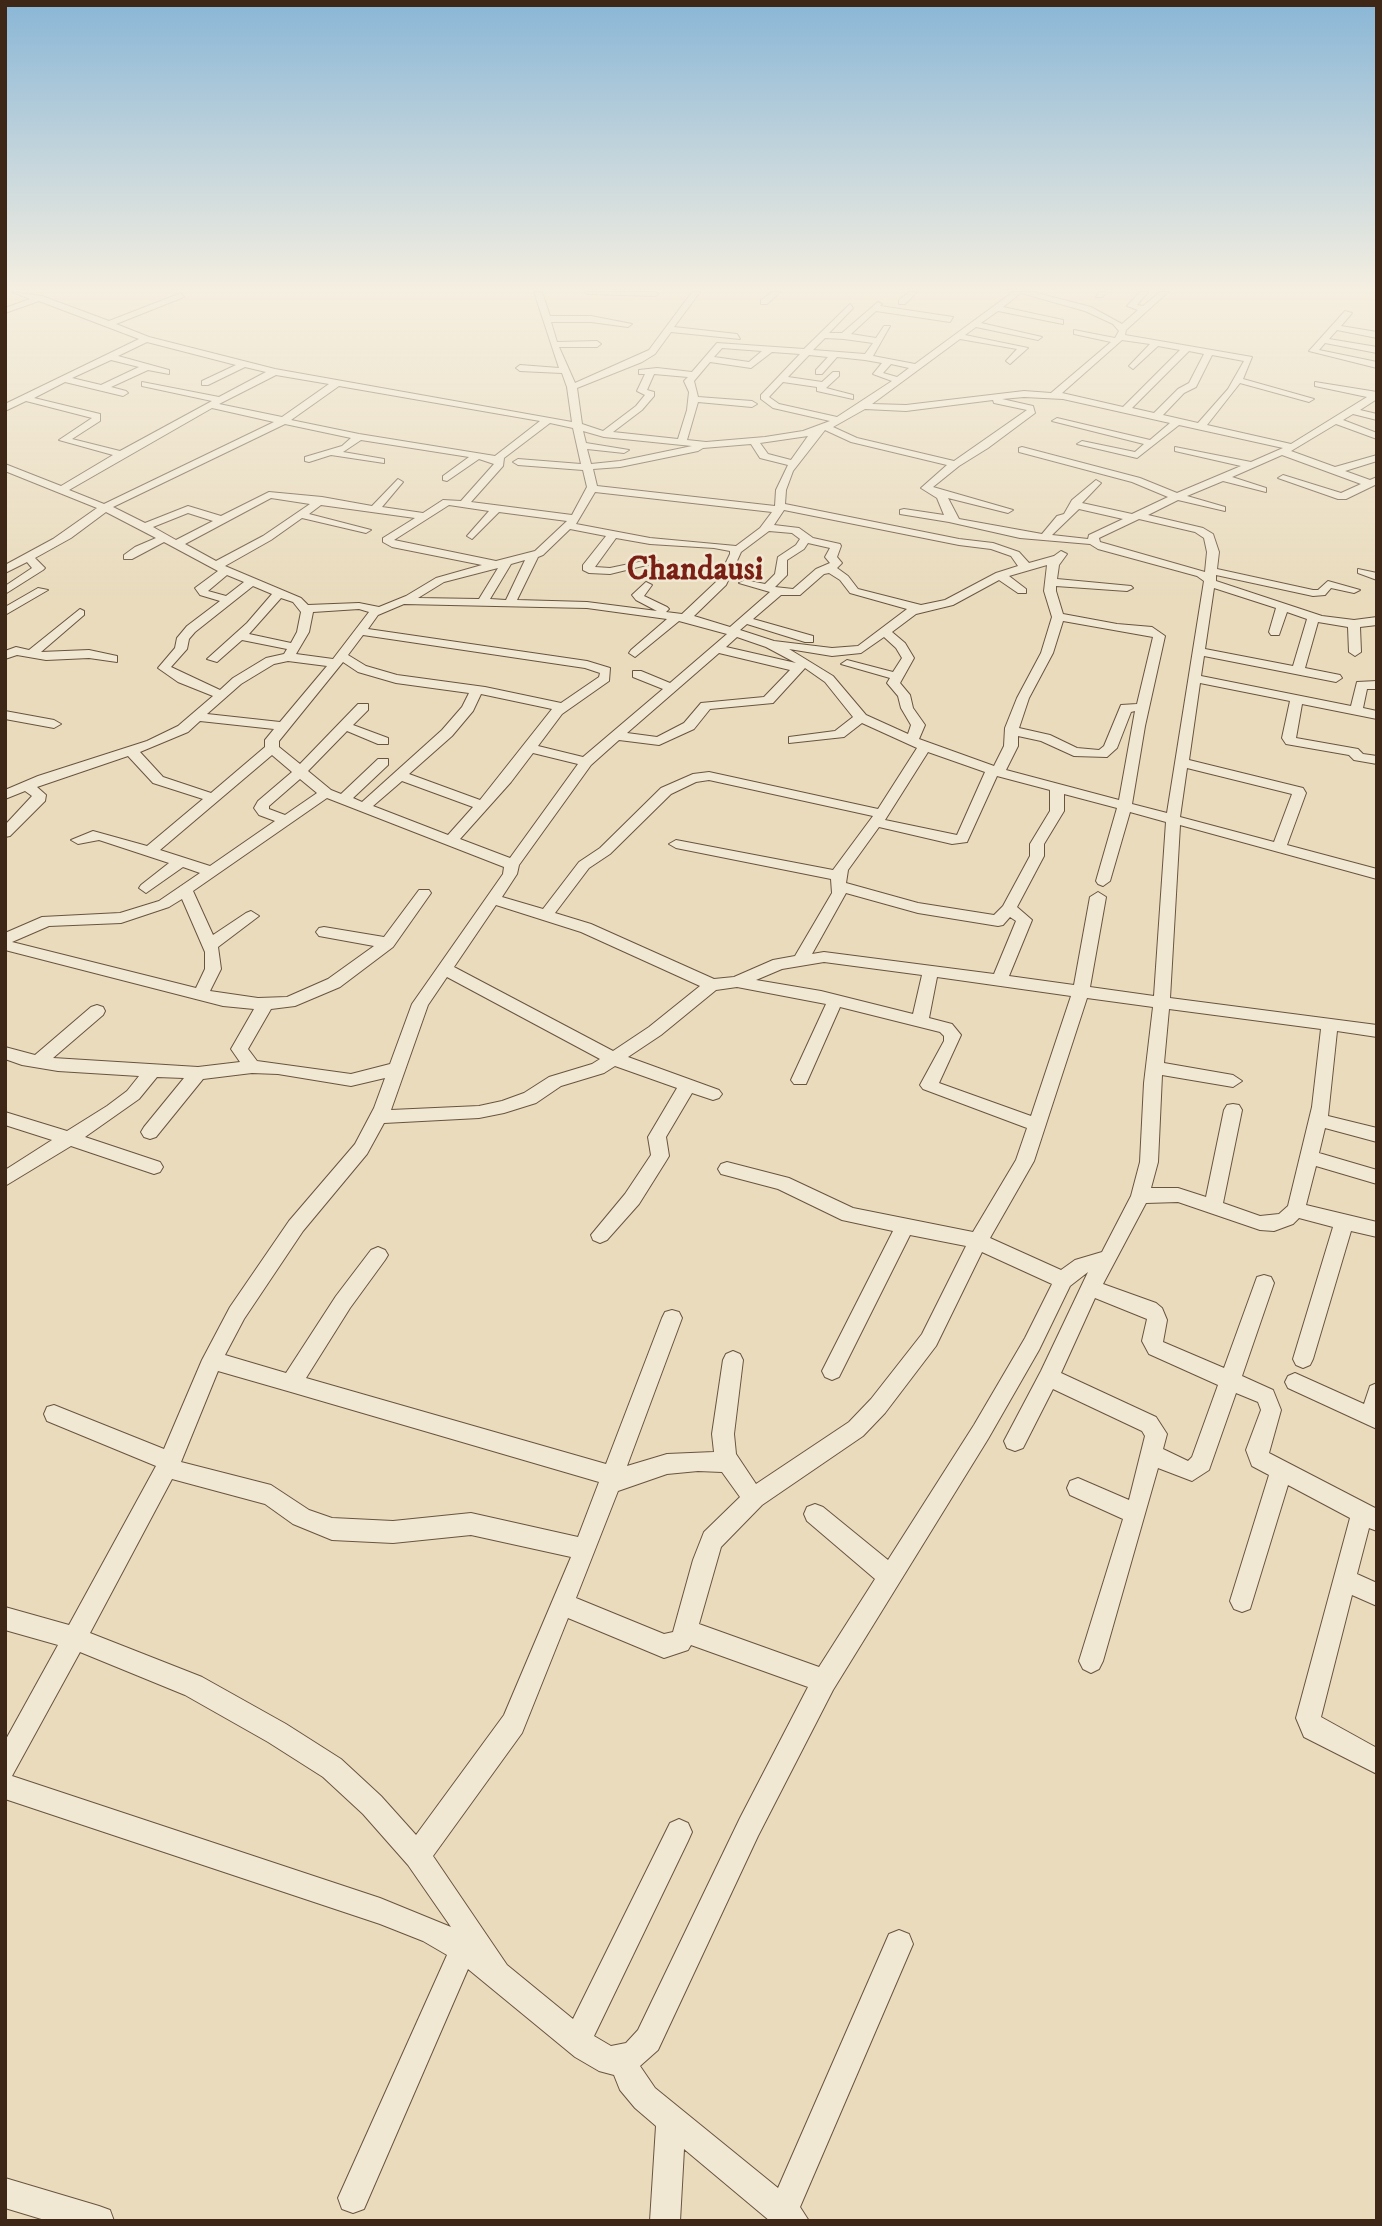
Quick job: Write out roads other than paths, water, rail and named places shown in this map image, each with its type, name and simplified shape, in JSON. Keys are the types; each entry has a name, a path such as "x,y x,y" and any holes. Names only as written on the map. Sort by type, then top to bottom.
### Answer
{"street":[{"path":"5,408 28,396"},
{"path":"189,396 283,421 359,437 498,459"},
{"path":"62,489 119,454 228,396"},
{"path":"5,570 58,540 106,507 283,421 319,396"},
{"path":"412,396 547,419 576,419 604,434 706,445"},
{"path":"305,609 359,606 378,610 404,601 440,580 533,555 546,548 572,523 589,498 591,488 572,396"},
{"path":"604,434 639,408 649,396"},
{"path":"682,442 690,421 693,396"},
{"path":"765,396 765,400 776,406 809,410 839,420"},
{"path":"846,396 850,397"},
{"path":"518,462 587,467 650,460 706,445 754,441 822,429 877,396"},
{"path":"863,406 906,408 1004,396"},
{"path":"1059,396 1201,426 1288,449 1334,470 1373,482"},
{"path":"1110,415 1135,396"},
{"path":"1157,416 1176,396"},
{"path":"1201,426 1225,396"},
{"path":"1297,396 1309,399"},
{"path":"24,398 97,416 97,419 64,440 119,454"},
{"path":"982,398 1030,408 1032,411 985,446 955,464 926,488 1008,510"},
{"path":"693,399 752,404"},
{"path":"831,682 861,649 907,614 949,603 1000,575 1055,559 1064,551 1089,542 1097,534 1288,449 1373,400"},
{"path":"1353,411 1377,417"},
{"path":"498,459 547,419"},
{"path":"1057,421 1097,427 1152,443"},
{"path":"1082,444 1137,455 1178,421"},
{"path":"1336,421 1377,436"},
{"path":"1063,461 1097,427"},
{"path":"822,429 854,440 955,464"},
{"path":"635,653 677,616 722,583 736,551 765,528 780,508 781,490 793,463 822,429"},
{"path":"309,460 334,453 359,437"},
{"path":"754,441 764,456 793,463"},
{"path":"582,445 624,450"},
{"path":"1178,449 1253,466"},
{"path":"1022,450 1136,480 1177,497 1221,509"},
{"path":"334,453 380,461"},
{"path":"447,478 477,456"},
{"path":"1305,486 1334,470 1377,458"},
{"path":"464,504 499,464 498,459"},
{"path":"5,467 106,507 221,568 297,600 305,609 307,620 291,652 257,668 183,729 132,752 5,795"},
{"path":"1225,478 1262,490"},
{"path":"1283,478 1342,497 1373,482"},
{"path":"376,508 398,482"},
{"path":"1045,537 1096,483"},
{"path":"591,488 780,508 993,546 1016,554 1023,561 1024,567"},
{"path":"940,493 952,519"},
{"path":"128,557 139,549 172,541 221,520 269,495 322,500 424,516"},
{"path":"226,599 204,593 201,588 221,568 322,500"},
{"path":"502,564 388,542 392,535 447,502 497,508 572,523 613,535 673,544 728,547 736,551"},
{"path":"633,2079 636,2053 648,2039 749,1826 824,1681 891,1577 1019,1366 1140,1196 1149,1162 1173,817 1213,552 1206,532 1077,505"},
{"path":"472,536 497,508"},
{"path":"145,527 188,509 221,520"},
{"path":"904,512 952,519 1020,535 1089,542 1201,574 1313,618 1354,624 1377,621"},
{"path":"58,540 123,515"},
{"path":"302,515 366,530"},
{"path":"744,583 796,593 820,571 831,569 836,563 831,557 836,547 806,538 795,530 765,528"},
{"path":"975,544 986,528"},
{"path":"613,535 589,565 589,570 610,571 653,562"},
{"path":"5,1766 168,1465 212,1360 260,1277 296,1226 361,1149 378,1117 420,1004 443,968 586,762 717,649 772,590 781,575 782,559 800,547 806,538"},
{"path":"144,561 172,541"},
{"path":"510,603 533,555"},
{"path":"25,600 5,593 11,582 39,568 28,557"},
{"path":"547,914 584,865 605,851 666,791 694,778 709,776 879,818 952,840 962,839 1011,746 1012,731 1023,698 1047,653 1058,617 1050,597 1055,559"},
{"path":"482,603 502,564"},
{"path":"831,569 844,578 857,593 920,609"},
{"path":"1362,571 1377,577"},
{"path":"1000,575 1022,591"},
{"path":"1210,578 1312,593 1321,593 1328,584 1354,590"},
{"path":"222,695 182,679 164,668 181,649 186,634 218,610 226,599 253,581"},
{"path":"1050,582 1127,588"},
{"path":"646,585 638,595 640,598 677,616"},
{"path":"5,612 42,590"},
{"path":"213,659 265,611 280,592"},
{"path":"404,601 587,605 677,616 734,631 770,644 831,682 861,718 918,744 996,771 1377,874"},
{"path":"1275,632 1282,608"},
{"path":"378,610 282,726 272,740 272,748 326,793 342,801 512,865"},
{"path":"31,654 80,613"},
{"path":"563,1604 664,1646 680,1642 686,1631 704,1560 712,1540 728,1521 754,1498 856,1429 878,1406 929,1340 978,1241 1025,1161 1081,991 1101,889 1125,805 1159,639 1156,633 1058,617"},
{"path":"1298,670 1313,618"},
{"path":"744,620 809,639 809,647"},
{"path":"1354,624 1355,652"},
{"path":"361,631 587,665 606,671 605,678 594,688 553,716 530,748 450,841"},
{"path":"801,959 833,905 839,881 879,818 918,744 918,725 907,708 904,695 892,682 908,658 901,646 885,632"},
{"path":"240,636 291,652 339,660 396,680 477,690 563,707"},
{"path":"770,644 841,652 861,649"},
{"path":"717,649 801,665"},
{"path":"5,655 16,651 46,656 89,654 113,659"},
{"path":"1199,651 1336,678"},
{"path":"847,664 895,676"},
{"path":"615,736 653,742 666,740 689,726 706,706 768,700 801,665"},
{"path":"637,674 673,688"},
{"path":"1195,678 1377,715"},
{"path":"1356,711 1361,685 1377,685"},
{"path":"362,809 447,733 468,708 477,690"},
{"path":"1297,699 1289,738 1291,741 1353,752 1375,762"},
{"path":"285,821 264,812 261,808 263,804 300,772 363,707"},
{"path":"1012,731 1045,738 1074,752 1102,754 1110,748 1126,708 1143,707"},
{"path":"5,715 54,724"},
{"path":"199,717 282,726"},
{"path":"794,740 839,734 861,718"},
{"path":"345,726 383,741"},
{"path":"149,852 272,748"},
{"path":"530,748 586,762"},
{"path":"132,752 158,780 213,797"},
{"path":"342,801 383,762"},
{"path":"1181,762 1298,791 1279,848"},
{"path":"399,775 482,805"},
{"path":"5,833 38,801 39,795 27,786"},
{"path":"676,844 839,881 918,908 998,921 1009,908 1037,856 1037,844 1058,811 1057,788"},
{"path":"5,939 47,921 104,920 141,914 164,904 326,793"},
{"path":"78,840 93,835 101,836 210,871"},
{"path":"146,888 181,862"},
{"path":"185,889 213,953 213,968 201,993"},
{"path":"5,945 223,1000 289,1002 334,983 388,943 424,893"},
{"path":"493,898 597,932 712,985 737,982 779,964 824,957 1377,1031"},
{"path":"999,981 1024,920 1009,908"},
{"path":"210,945 251,916"},
{"path":"324,932 388,943"},
{"path":"443,968 614,1059 713,1094"},
{"path":"920,1022 930,973"},
{"path":"737,982 835,1001 946,1028 953,1035 952,1041 929,1085 1038,1125"},
{"path":"378,1117 440,1116 504,1107 530,1098 555,1081 598,1069 681,1012 712,985"},
{"path":"800,1080 835,1001"},
{"path":"252,1067 241,1054 240,1045 266,1003"},
{"path":"38,1062 97,1011"},
{"path":"1140,1196 1178,1195 1260,1223 1274,1224 1286,1219 1296,1210 1318,1120 1330,1024"},
{"path":"5,1053 38,1062 152,1071 198,1073 252,1067 278,1068 351,1080 395,1069"},
{"path":"1155,1068 1233,1081"},
{"path":"5,1179 113,1111 133,1095 152,1071"},
{"path":"150,1132 198,1073"},
{"path":"600,1235 632,1199 660,1156 657,1137 688,1085"},
{"path":"1213,1206 1233,1110"},
{"path":"5,1118 154,1167"},
{"path":"1318,1120 1377,1135"},
{"path":"1309,1157 1377,1177"},
{"path":"727,1169 783,1183 849,1215 978,1241 1089,1271 1155,1314 1157,1320 1152,1341 1156,1348 1259,1392 1270,1402 1271,1410 1257,1455 1266,1464 1369,1517 1345,1580 1308,1718 1313,1728 1377,1762"},
{"path":"1296,1210 1377,1230"},
{"path":"1303,1359 1345,1222"},
{"path":"832,1371 905,1226"},
{"path":"291,1384 343,1302 378,1255"},
{"path":"1014,1441 1049,1377 1089,1271"},
{"path":"1151,1454 1185,1470 1192,1471 1197,1468 1264,1283"},
{"path":"417,1856 513,1724 585,1549 672,1318"},
{"path":"212,1360 611,1480 667,1464 698,1461 728,1463"},
{"path":"733,1360 723,1434 728,1463 754,1498"},
{"path":"1049,1377 1149,1424 1156,1434 1136,1514 1091,1661"},
{"path":"1295,1382 1374,1418 1377,1392"},
{"path":"54,1414 168,1465 271,1495 301,1517 332,1529 393,1532 471,1524 585,1549"},
{"path":"1242,1601 1281,1472"},
{"path":"1078,1488 1136,1514"},
{"path":"815,1514 891,1577"},
{"path":"1345,1580 1377,1595"},
{"path":"5,1618 73,1638 193,1686 278,1733 332,1768 372,1805 417,1856 502,1978"},
{"path":"686,1631 824,1681"},
{"path":"5,1786 380,1911 431,1931 463,1949 577,2040 633,2079 671,2121 788,2216 899,1944"},
{"path":"577,2040 679,1832"},
{"path":"353,2198 463,1949"},
{"path":"665,2221 671,2121"},
{"path":"5,2193 99,2221"}],"district":[{"name":"Chandausi","path":"695,572"}]}
